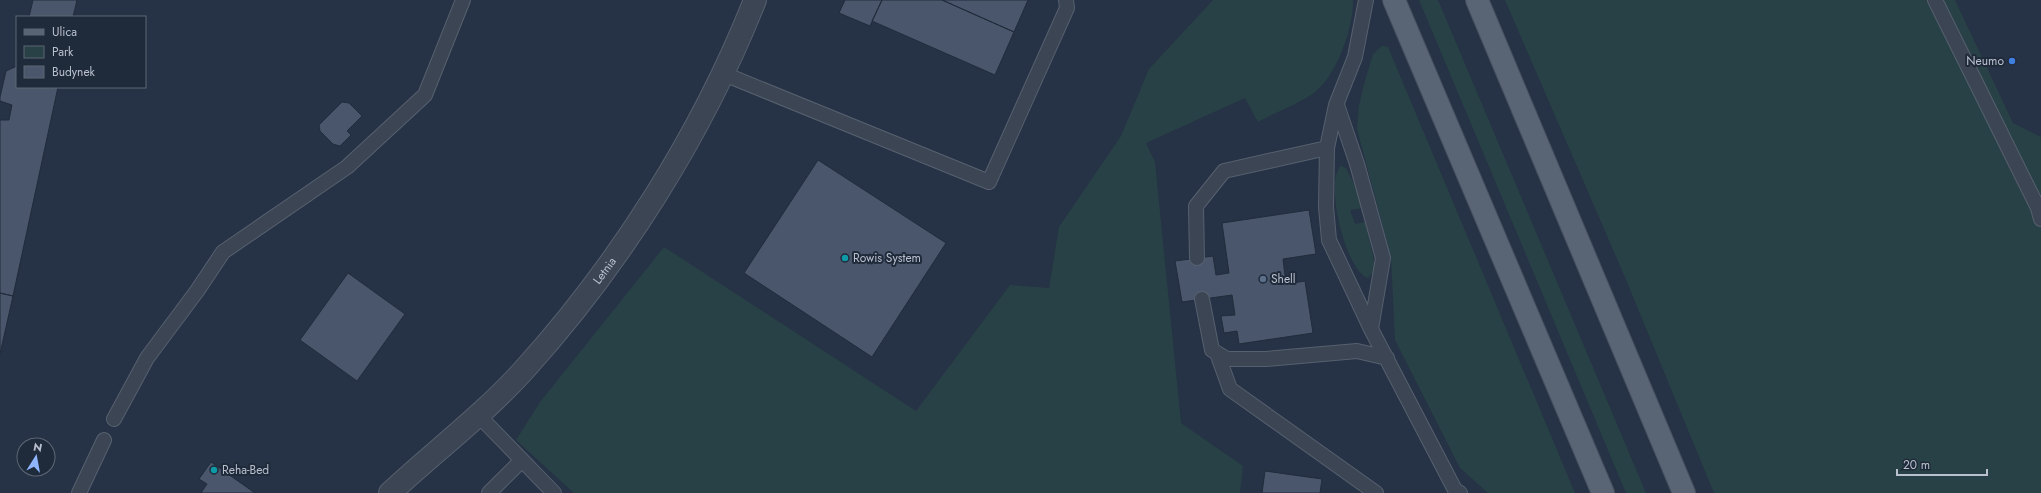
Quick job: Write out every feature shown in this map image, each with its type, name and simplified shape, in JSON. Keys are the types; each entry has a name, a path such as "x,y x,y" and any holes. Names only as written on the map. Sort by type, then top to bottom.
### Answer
{"main road":[{"path":"1394,0 1603,493"},
{"path":"1477,0 1684,493"}],"street":[{"name":"Letnia","path":"390,493 479,416 523,371 559,330 612,260 652,199 688,139 724,74 755,0"}],"lane":[{"path":"114,419 147,358 197,291 223,252 347,168 424,95 463,0"},
{"path":"724,74 989,182 1067,8 1066,0"},
{"path":"1366,0 1356,57 1336,104 1327,148 1326,207 1329,240 1372,329 1455,490 1460,493"},
{"path":"1935,0 2038,208 2041,220"},
{"path":"1336,104 1357,164 1383,258 1372,329"},
{"path":"1197,258 1196,206 1224,171 1327,148"},
{"path":"1202,299 1212,350 1227,359 1266,359 1357,351 1387,358"},
{"path":"1217,353 1230,389 1376,493"},
{"path":"479,416 552,492"},
{"path":"79,493 104,440"},
{"path":"489,493 522,460"}],"green space":[{"path":"1213,0 1353,0 1351,23 1343,49 1330,74 1315,92 1295,104 1258,122 1245,98 1146,143 1155,162 1181,423 1243,466 1240,493 574,493 516,440 540,402 664,247 916,411 1010,285 1049,288 1059,227 1121,136 1149,69"},
{"path":"1419,0 1438,0 1646,493 1626,493"},
{"path":"1505,0 1955,0 2013,123 2041,137 2041,493 1714,493 1624,275"},
{"path":"1382,46 1388,47 1575,493 1488,493 1460,468 1395,340 1391,257 1357,129 1359,105 1366,77 1373,54"},
{"path":"1341,166 1346,168 1355,186 1363,208 1350,210 1355,224 1365,222 1375,264 1375,270 1368,278 1360,272 1352,260 1340,225 1336,206 1335,188 1336,175"}],"building":[{"path":"33,0 77,0 73,16 29,16"},
{"path":"845,0 882,0 870,26 839,13"},
{"path":"882,0 942,0 1014,32 995,75 872,21"},
{"path":"942,0 1028,0 1014,32"},
{"path":"16,66 16,88 58,88 13,296 0,293 0,120 9,120 12,105 0,101 6,71"},
{"path":"342,102 349,103 362,116 347,131 351,135 340,146 333,144 320,131 319,125"},
{"name":"Rowis System","path":"818,160 946,243 872,357 744,273"},
{"path":"1309,210 1316,254 1283,259 1286,284 1305,281 1313,333 1239,344 1237,331 1224,333 1221,316 1235,315 1232,295 1182,302 1175,261 1213,256 1216,275 1229,273 1222,223"},
{"path":"348,273 405,314 357,381 300,340"},
{"path":"0,293 13,296 0,354"},
{"name":"Reha-Bed","path":"211,462 255,493 201,493 207,484 199,479"},
{"path":"1265,471 1322,479 1320,493 1262,493"}],"place":[{"name":"Neumo","path":"2012,61"},
{"name":"Rowis System","path":"845,258"},
{"name":"Shell","path":"1263,279"},
{"name":"Reha-Bed","path":"214,470"}]}
